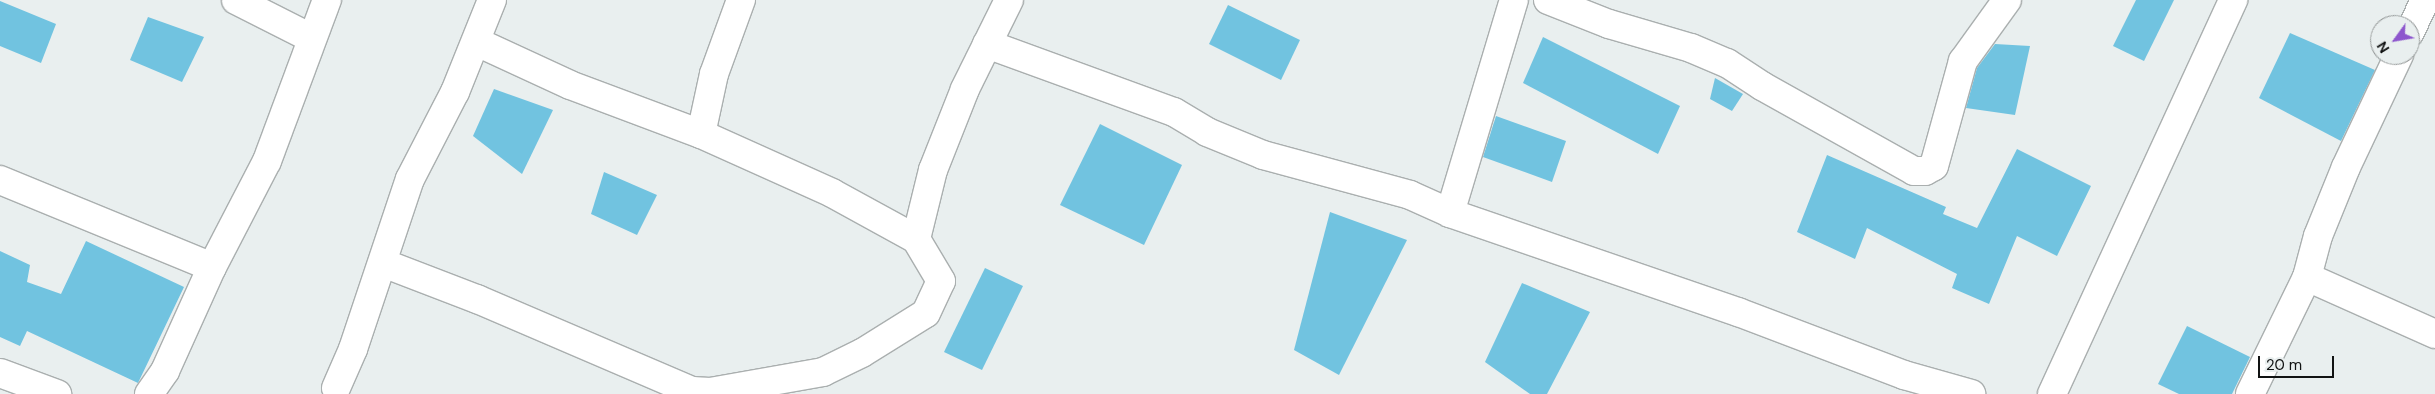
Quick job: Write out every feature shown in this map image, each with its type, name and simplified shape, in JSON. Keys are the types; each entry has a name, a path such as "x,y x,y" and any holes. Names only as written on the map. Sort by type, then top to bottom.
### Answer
{"street":[{"path":"236,0 311,38"},
{"path":"149,394 165,371 212,267 268,161 311,38 327,0"},
{"path":"336,388 383,263 410,179 432,141 476,42 492,0"},
{"path":"701,134 714,74 741,0"},
{"path":"916,239 933,170 965,89 1009,0"},
{"path":"1450,213 1514,0"},
{"path":"1548,0 1609,24 1691,48 1727,63 1914,171 1926,171 1934,166 1963,61 2007,0"},
{"path":"2052,394 2233,0"},
{"path":"2418,15 2426,0"},
{"path":"2431,0 2435,2"},
{"path":"383,263 477,299 624,364 692,391 710,392 823,372 862,354 926,313 941,281 916,239 832,193 701,134 629,110 476,42"},
{"path":"987,44 1174,112 1207,132 1263,155 1410,195 1450,213 1738,312 1904,375 1971,394"},
{"path":"2250,394 2307,277 2318,236 2346,167 2394,65"},
{"path":"0,180 212,267"},
{"path":"2307,277 2435,334"},
{"path":"0,373 57,394"}],"building":[{"path":"2136,0 2174,0 2144,61 2113,46"},
{"path":"0,1 56,24 41,63 0,46"},
{"path":"1228,5 1300,40 1281,80 1209,44"},
{"path":"148,17 204,37 182,82 130,60"},
{"path":"2290,33 2375,70 2341,141 2259,98"},
{"path":"1543,37 1680,106 1658,154 1523,83"},
{"path":"1995,44 2030,46 2015,115 1966,108 1977,68"},
{"path":"1715,78 1743,94 1732,111 1710,99"},
{"path":"494,89 553,110 522,174 473,136"},
{"path":"1496,116 1566,141 1552,182 1483,157"},
{"path":"1100,124 1182,165 1144,245 1060,205"},
{"path":"2017,149 2091,186 2057,256 2017,236 1989,304 1952,288 1957,274 1867,228 1855,259 1797,232 1827,155 1946,207 1943,214 1977,228"},
{"path":"604,172 657,195 637,235 591,214"},
{"path":"1330,212 1407,240 1339,375 1294,350"},
{"path":"86,241 184,287 138,383 27,331 20,346 0,337 0,251 30,265 27,282 61,294"},
{"path":"985,268 1023,286 982,370 944,352"},
{"path":"1522,283 1590,312 1547,394 1530,394 1485,362"},
{"path":"2187,326 2250,357 2232,394 2179,394 2158,384"}]}
